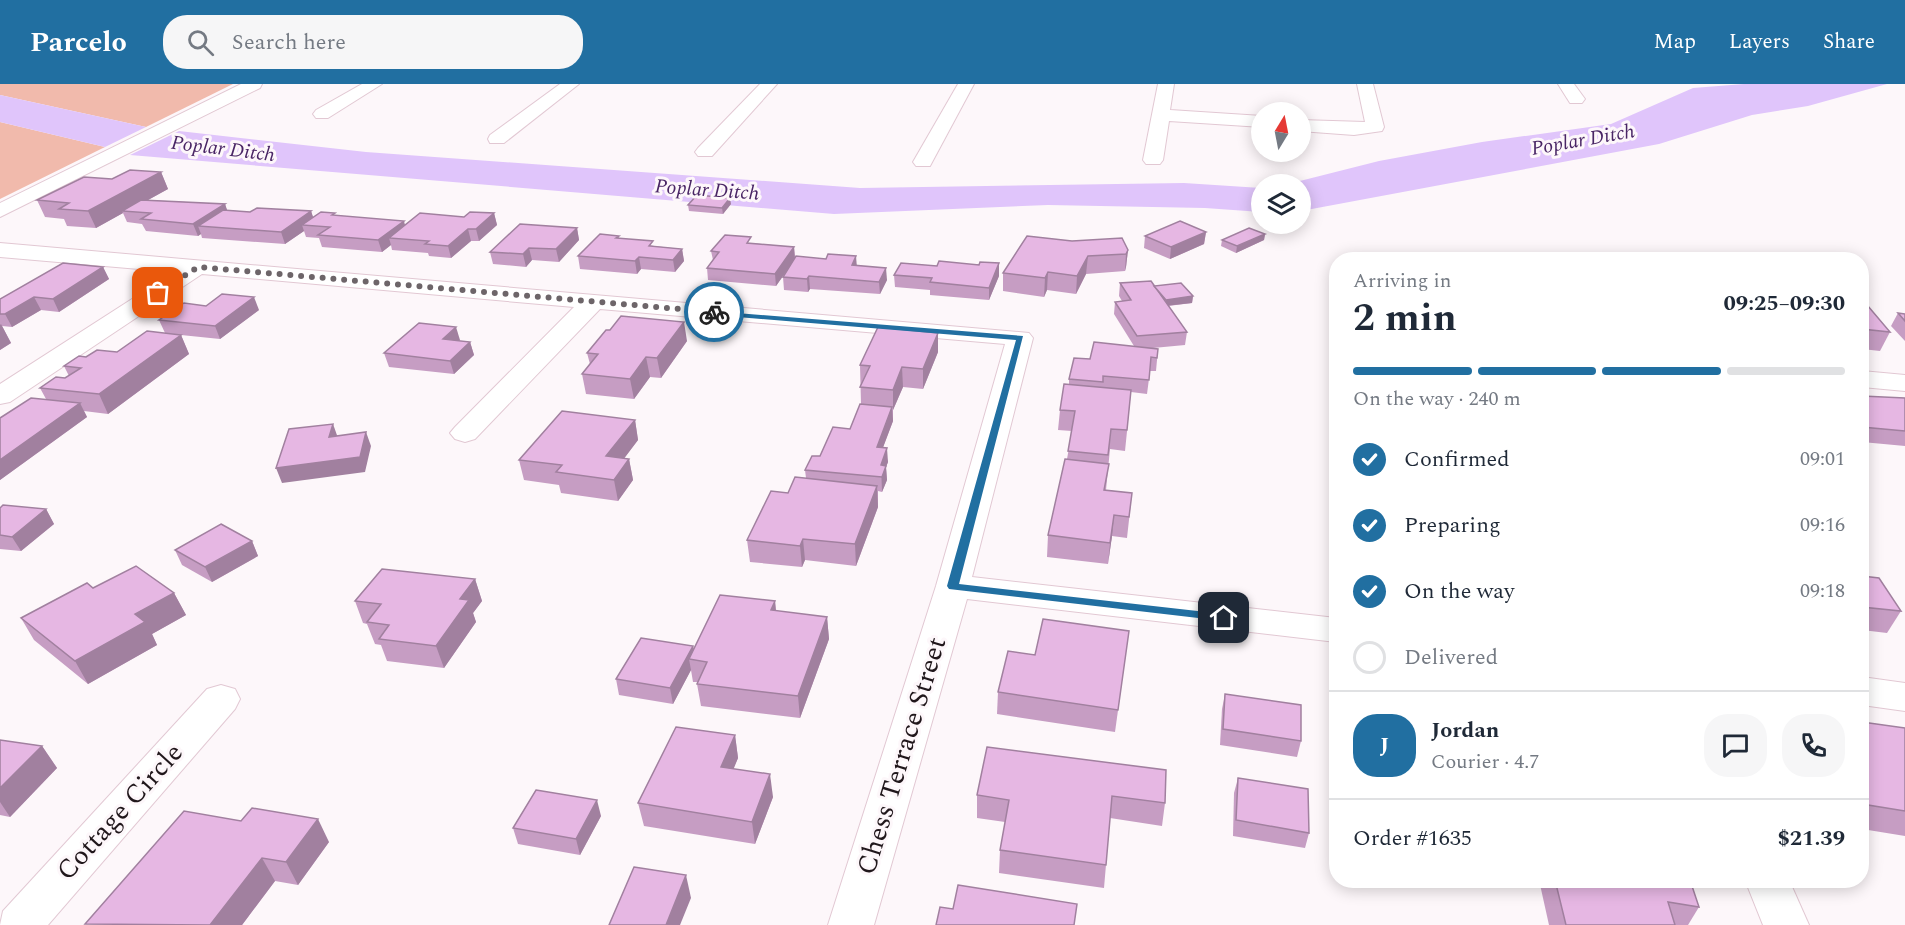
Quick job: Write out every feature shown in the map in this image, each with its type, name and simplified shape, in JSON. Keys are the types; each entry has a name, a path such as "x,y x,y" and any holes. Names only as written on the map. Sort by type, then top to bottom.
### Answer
{"street":[{"path":"0,211 254,84"},
{"path":"322,114 374,84"},
{"path":"497,139 571,84"},
{"path":"705,152 769,84"},
{"path":"923,162 966,84"},
{"path":"1153,160 1166,84"},
{"path":"1311,126 1354,129 1375,127 1365,84"},
{"path":"1566,84 1576,99"},
{"path":"1161,115 1251,121"},
{"path":"0,250 593,302"},
{"path":"0,396 198,267"},
{"path":"465,433 593,302"},
{"name":"Chess Terrace Street","path":"593,302 1020,338 953,586 851,925"},
{"path":"1869,380 1905,383"},
{"path":"953,586 1329,629"},
{"path":"1869,692 1905,697"},
{"name":"Cottage Circle","path":"19,925 220,699"},
{"path":"1770,888 1786,925"}],"shaded area":[{"path":"0,84 233,84 146,127 0,95"},
{"path":"0,122 105,147 0,199"}],"water":[{"name":"Poplar Ditch","path":"1744,84 1887,84 1808,106 1752,115 1659,144 1311,209 1311,178 1379,161 1482,142 1611,124 1693,88"},
{"path":"0,95 146,127 105,147 0,122"},
{"name":"Poplar Ditch","path":"179,131 366,152 860,188 1184,183 1251,187 1251,211 1205,208 1048,205 834,214 130,155"}],"building":[{"path":"130,170 161,172 88,211 59,209 69,203 37,200 84,177 112,179"},
{"path":"697,195 730,198 722,208 688,205"},
{"path":"141,200 225,204 193,224 141,219 151,213 122,211"},
{"path":"257,208 311,211 281,232 198,226 223,210 250,212"},
{"path":"321,212 404,221 378,240 318,235 330,227 302,225"},
{"path":"470,212 494,213 476,229 468,229 448,246 425,244 429,241 389,238 420,213 464,217"},
{"path":"1180,221 1206,232 1171,247 1145,236"},
{"path":"520,224 577,228 556,249 529,248 523,254 490,252"},
{"path":"1249,228 1251,234 1265,234 1237,246 1222,240"},
{"path":"600,234 619,236 616,238 653,241 649,246 682,249 673,260 639,257 635,261 578,256"},
{"path":"725,235 751,237 747,243 794,247 775,274 707,268 719,252 711,251"},
{"path":"1027,236 1072,241 1122,238 1128,250 1126,254 1088,256 1077,276 1048,272 1045,278 1003,273"},
{"path":"828,254 856,256 852,265 886,268 879,282 809,276 807,279 783,277 796,256 826,259"},
{"path":"939,261 979,265 980,262 999,263 989,288 930,282 932,278 894,275 901,263 937,266"},
{"path":"63,263 103,267 53,299 34,297 5,314 0,314 0,299"},
{"path":"1151,281 1187,332 1137,336 1115,302 1131,300 1120,283"},
{"path":"1181,283 1193,296 1166,300 1154,286"},
{"path":"222,294 254,297 215,326 159,320 184,303 206,306"},
{"path":"1869,307 1890,332 1869,330"},
{"path":"1898,313 1905,314 1905,321"},
{"path":"621,316 684,322 657,358 646,357 630,379 582,374 598,354 587,353"},
{"path":"419,323 456,327 443,339 470,342 450,361 384,353"},
{"path":"878,327 938,333 923,369 902,367 893,390 860,387 870,366 860,365"},
{"path":"147,331 181,335 99,394 40,388 56,377 65,378 81,368 64,366 79,356 86,357 97,350 117,352"},
{"path":"1094,342 1158,349 1157,358 1151,357 1149,380 1103,376 1103,382 1069,379 1074,358 1090,359"},
{"path":"1064,384 1131,390 1127,430 1111,429 1108,455 1068,451 1075,411 1060,410"},
{"path":"1869,396 1905,398 1905,431 1869,428"},
{"path":"31,398 80,403 0,460 0,418"},
{"path":"860,404 892,407 877,447 887,448 881,465 886,466 882,477 805,470 812,456 820,456 833,427 850,429"},
{"path":"562,411 635,420 606,456 629,459 614,480 556,472 562,465 519,460"},
{"path":"333,424 329,437 366,432 360,457 276,468 289,429"},
{"path":"1065,459 1109,464 1104,490 1132,493 1129,517 1114,515 1110,543 1048,535"},
{"path":"795,477 877,486 855,544 803,539 800,546 747,540 771,491 788,493"},
{"path":"3,505 46,509 12,537 0,535 0,508"},
{"path":"221,524 252,541 205,567 175,550"},
{"path":"136,566 174,593 135,614 145,622 75,661 21,618 87,583 93,588"},
{"path":"382,569 475,579 460,599 469,600 436,646 379,639 389,625 367,622 381,604 355,601"},
{"path":"1869,577 1879,578 1901,611 1869,608"},
{"path":"720,595 775,601 771,610 827,617 798,696 697,684 707,662 689,659"},
{"path":"1043,619 1129,631 1118,710 998,692 1008,651 1035,655"},
{"path":"641,638 693,646 670,688 616,679"},
{"path":"1225,694 1301,705 1301,741 1223,729"},
{"path":"1869,723 1905,728 1905,811 1869,805"},
{"path":"676,727 735,735 721,767 770,774 752,822 638,803"},
{"path":"0,740 42,746 0,788"},
{"path":"987,747 1166,770 1165,803 1112,796 1106,865 1000,850 1009,800 977,795"},
{"path":"1238,778 1308,789 1309,833 1236,820"},
{"path":"536,790 597,800 576,839 513,828"},
{"path":"252,808 318,819 286,862 262,858 210,925 85,924 184,811 241,821"},
{"path":"634,867 686,875 666,925 609,925"},
{"path":"958,885 1077,904 1074,925 936,925 940,907 953,909"},
{"path":"1557,888 1693,888 1699,907 1668,902 1675,925 1566,925"}],"way so far":[{"path":"158,293 198,267 714,312"}],"route":[{"path":"714,312 1020,338 953,586 1224,618"}]}
